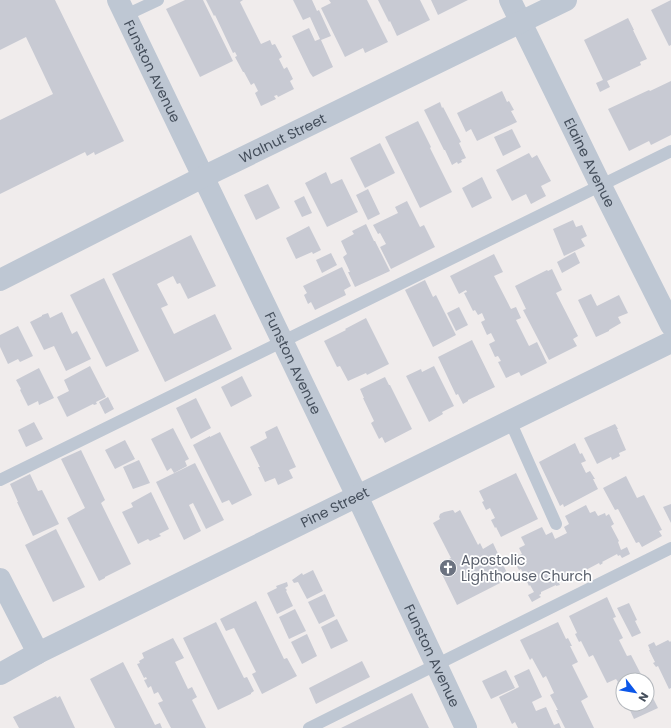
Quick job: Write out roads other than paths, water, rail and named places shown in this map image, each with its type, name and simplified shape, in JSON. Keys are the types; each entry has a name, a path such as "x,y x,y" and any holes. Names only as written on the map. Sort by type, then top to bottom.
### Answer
{"street":[{"name":"Elaine Avenue","path":"510,0 600,186 671,325"},
{"name":"Walnut Street","path":"0,280 203,177 566,0"},
{"name":"Funston Avenue","path":"122,8 357,496 466,728"},
{"name":"Pine Street","path":"0,674 38,653 671,342"},
{"path":"0,579 38,653"}],"lane":[{"path":"122,8 158,0"},
{"path":"0,480 671,151"},
{"path":"510,421 556,524"},
{"path":"309,728 671,548"}],"place":[{"name":"Apostolic Lighthouse Church","path":"448,568"}]}
